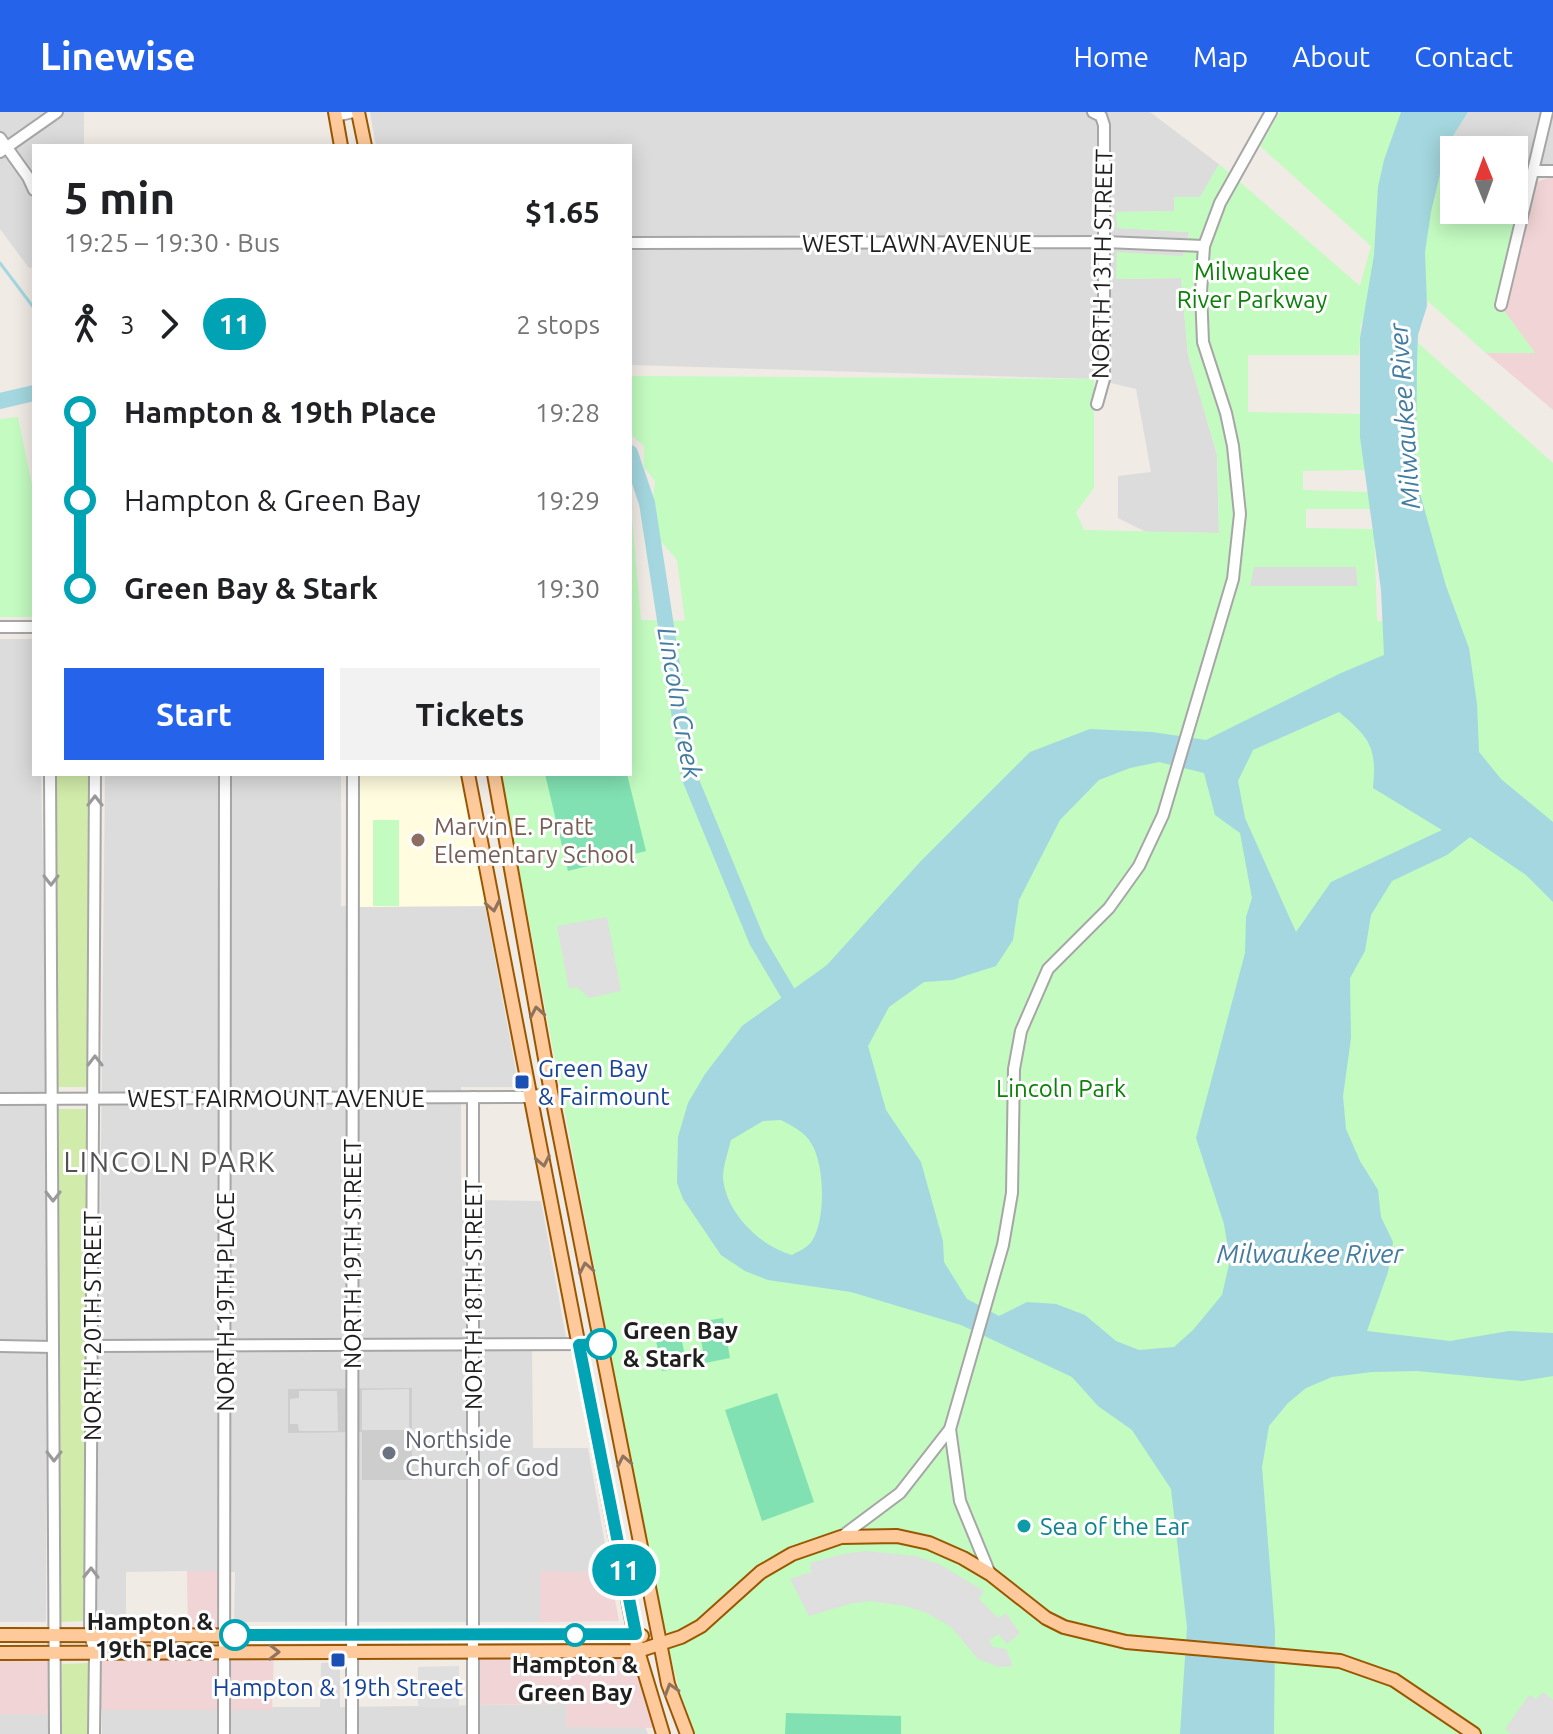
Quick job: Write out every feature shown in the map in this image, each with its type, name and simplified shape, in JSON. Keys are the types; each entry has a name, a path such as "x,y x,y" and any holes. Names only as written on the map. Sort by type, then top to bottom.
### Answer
{"main road":[{"path":"356,112 364,144"},
{"path":"335,114 341,144"},
{"path":"468,776 638,1651 663,1734"},
{"path":"494,776 551,1092 668,1684 687,1734"},
{"path":"0,1653 638,1651 681,1637 701,1626 761,1572 792,1554 841,1537 897,1536 929,1543 963,1558 1064,1627 1126,1642 1340,1661 1394,1680 1474,1734"},
{"path":"0,1635 636,1634 660,1643"}],"street":[{"path":"32,186 2,146 57,112"},
{"path":"335,114 356,112"},
{"name":"NORTH 13TH STREET","path":"1093,112 1101,116 1104,125 1104,379 1097,404"},
{"path":"841,1537 900,1493 950,1429 1003,1245 1012,1193 1014,1069 1021,1031 1048,969 1109,908 1139,866 1163,815 1233,579 1240,514 1233,446 1203,342 1201,292 1204,246 1220,203 1271,112"},
{"path":"1501,305 1547,112"},
{"path":"1534,171 1553,171"},
{"name":"WEST LAWN AVENUE","path":"632,243 1105,242 1204,246"},
{"path":"0,627 32,627"},
{"name":"NORTH 20TH STREET","path":"50,776 55,1734"},
{"name":"NORTH 20TH STREET","path":"94,1734 95,1652 90,1635 95,776"},
{"name":"NORTH 19TH PLACE","path":"224,1734 225,776"},
{"name":"NORTH 19TH STREET","path":"352,1734 353,776"},
{"name":"WEST FAIRMOUNT AVENUE","path":"0,1099 530,1097 551,1092"},
{"name":"NORTH 18TH STREET","path":"473,1097 473,1734"},
{"path":"93,1346 601,1344"},
{"path":"0,1346 53,1347"},
{"path":"950,1429 960,1501 990,1574"}],"shaded area":[{"path":"0,112 84,112 84,144 32,144 32,267 29,268 0,229"},
{"path":"370,112 1150,112 1220,165 1200,197 1174,211 1117,212 1117,228 1189,232 1183,256 1117,279 1181,278 1188,355 1217,455 1219,533 1146,532 1118,518 1118,476 1151,472 1136,389 1094,379 632,365 632,144 376,144"},
{"path":"1468,112 1553,112 1553,167 1528,180 1528,136 1453,136"},
{"path":"1553,176 1553,410 1486,353 1535,353 1503,310 1537,182"},
{"path":"1253,567 1356,567 1358,586 1250,587"},
{"path":"0,639 32,639 32,776 41,776 48,1109 46,1622 0,1622"},
{"path":"105,776 341,776 341,906 485,906 519,1087 461,1087 461,1200 541,1201 566,1337 532,1338 533,1448 588,1448 610,1573 540,1572 540,1622 234,1622 235,1572 126,1572 126,1622 96,1622","holes":["363,1432 412,1479 362,1480"]},
{"name":"Marvin E. Pratt Elementary School","path":"358,776 464,776 490,906 358,907"},
{"path":"607,917 621,991 589,998 577,987 569,989 557,926"},
{"path":"412,1388 412,1480 362,1480 362,1432 288,1433 288,1389"},
{"path":"409,1389 409,1430 362,1430 362,1390"},
{"path":"299,1391 337,1391 338,1431 299,1431 298,1424 290,1424 290,1399 299,1398"},
{"path":"866,1551 915,1556 939,1564 984,1591 979,1599 998,1618 1006,1613 1020,1633 1007,1644 998,1634 989,1641 993,1647 1006,1649 1013,1666 999,1667 978,1659 951,1627 925,1612 905,1606 870,1601 809,1616 790,1579 811,1572 810,1563"},
{"path":"187,1571 224,1571 224,1635 188,1635"},
{"path":"540,1571 610,1573 619,1621 540,1622"},
{"path":"638,1651 660,1728 566,1727 566,1704 473,1705 473,1652"},
{"path":"95,1652 274,1652 272,1710 94,1710"},
{"path":"0,1653 54,1653 55,1714 0,1714"},
{"path":"340,1662 340,1707 567,1704 567,1726 645,1727 648,1734 102,1734 102,1710 320,1707 321,1663"},
{"path":"459,1666 459,1707 418,1707 418,1667"},
{"path":"1543,1692 1553,1700 1553,1734 1512,1734 1505,1729 1529,1695 1536,1699"},
{"path":"0,1714 51,1714 51,1734 0,1734"}],"green space":[{"name":"Lincoln Park","path":"1280,112 1401,112 1440,139 1440,224 1517,224 1498,302 1535,353 1486,353 1421,295 1361,323 1359,355 1248,355 1248,412 1360,414 1366,470 1303,471 1303,490 1369,492 1371,509 1306,509 1306,528 1374,529 1377,621 1386,621 1410,336 1553,463 1553,1734 695,1734 679,1689 661,1619 501,776 632,776 632,518 641,620 685,621 677,560 658,538 653,498 655,481 644,467 644,446 632,436 632,376 1094,379 1094,488 1076,512 1084,530 1219,533 1217,455 1188,355 1181,278 1116,279 1117,252 1183,256 1189,232 1117,228 1116,212 1174,211 1174,197 1200,197 1219,164 1360,286 1371,246 1260,146","holes":["1254,567 1356,567 1358,586 1250,586"]},
{"path":"18,417 32,485 32,617 0,617 0,419"},
{"path":"54,776 88,776 87,1087 54,1087"},
{"path":"545,776 627,776 646,851 568,871"},
{"path":"373,820 399,820 399,906 373,906"},
{"path":"59,1109 87,1109 85,1621 57,1622"},
{"path":"723,1318 730,1358 705,1363 698,1322"},
{"path":"679,1326 687,1367 662,1371 654,1330"},
{"path":"777,1393 814,1502 762,1521 725,1410"},
{"path":"91,1663 91,1734 62,1734 62,1664"},
{"path":"786,1713 901,1716 901,1734 785,1734"}],"water":[{"name":"Milwaukee River","path":"1401,112 1468,112 1453,136 1440,136 1440,174 1425,252 1427,306 1418,335 1416,454 1419,490 1446,586 1469,648 1477,704 1479,752 1501,779 1553,822 1553,902 1526,875 1470,837 1447,855 1392,881 1371,915 1365,951 1350,978 1351,1038 1343,1096 1346,1129 1360,1161 1378,1190 1381,1217 1393,1242 1388,1272 1367,1331 1450,1341 1509,1331 1553,1333 1553,1376 1522,1381 1417,1371 1372,1372 1332,1377 1306,1388 1288,1403 1269,1426 1262,1467 1275,1631 1274,1734 1180,1734 1187,1627 1171,1489 1132,1430 1098,1406 1072,1377 961,1325 851,1292 768,1280 745,1271 721,1255 683,1199 677,1183 678,1137 688,1103 705,1074 742,1026 827,965 920,862 1030,752 1090,729 1152,732 1206,740 1384,655 1381,590 1360,437 1360,338 1374,255 1378,187","holes":["1339,712 1358,729 1372,753 1373,788 1442,830 1331,882 1296,932 1245,818 1238,781 1253,750","1159,762 1204,773 1215,815 1240,833 1252,898 1246,917 1245,953 1196,1138 1224,1224 1230,1260 1222,1295 1193,1330 1174,1347 1139,1350 1116,1341 1085,1315 1056,1304 1027,1302 999,1316 967,1299 944,1262 943,1241 921,1162 886,1110 868,1046 889,1007 924,982 952,980 996,966 1013,940 1019,900 1060,820 1099,780 1130,768","781,1120 802,1132 811,1143 821,1178 822,1206 817,1232 810,1243 792,1255 768,1244 747,1226 731,1204 723,1178 731,1140 763,1121"]}],"waterway":[{"path":"0,263 32,305"},
{"name":"Lincoln Creek","path":"0,401 32,393"},
{"name":"Lincoln Creek","path":"632,459 647,503 689,776 757,941 799,1012"}],"bus line":[{"name":"11","path":"235,1635 636,1634 579,1345 601,1344"}],"place":[{"name":"Marvin E. Pratt Elementary School","path":"418,840"},
{"name":"Green Bay & Fairmount","path":"522,1082"},
{"name":"Green Bay & Stark","path":"601,1344"},
{"name":"Northside Church of God","path":"389,1453"},
{"name":"Sea of the Ear","path":"1024,1526"},
{"name":"Hampton & 19th Place","path":"235,1635"},
{"name":"Hampton & Green Bay","path":"575,1635"},
{"name":"Hampton & 19th Street","path":"338,1660"}],"district":[{"name":"LINCOLN PARK","path":"170,1161"}],"park label":[{"name":"Milwaukee River Parkway","path":"1252,285"}]}
